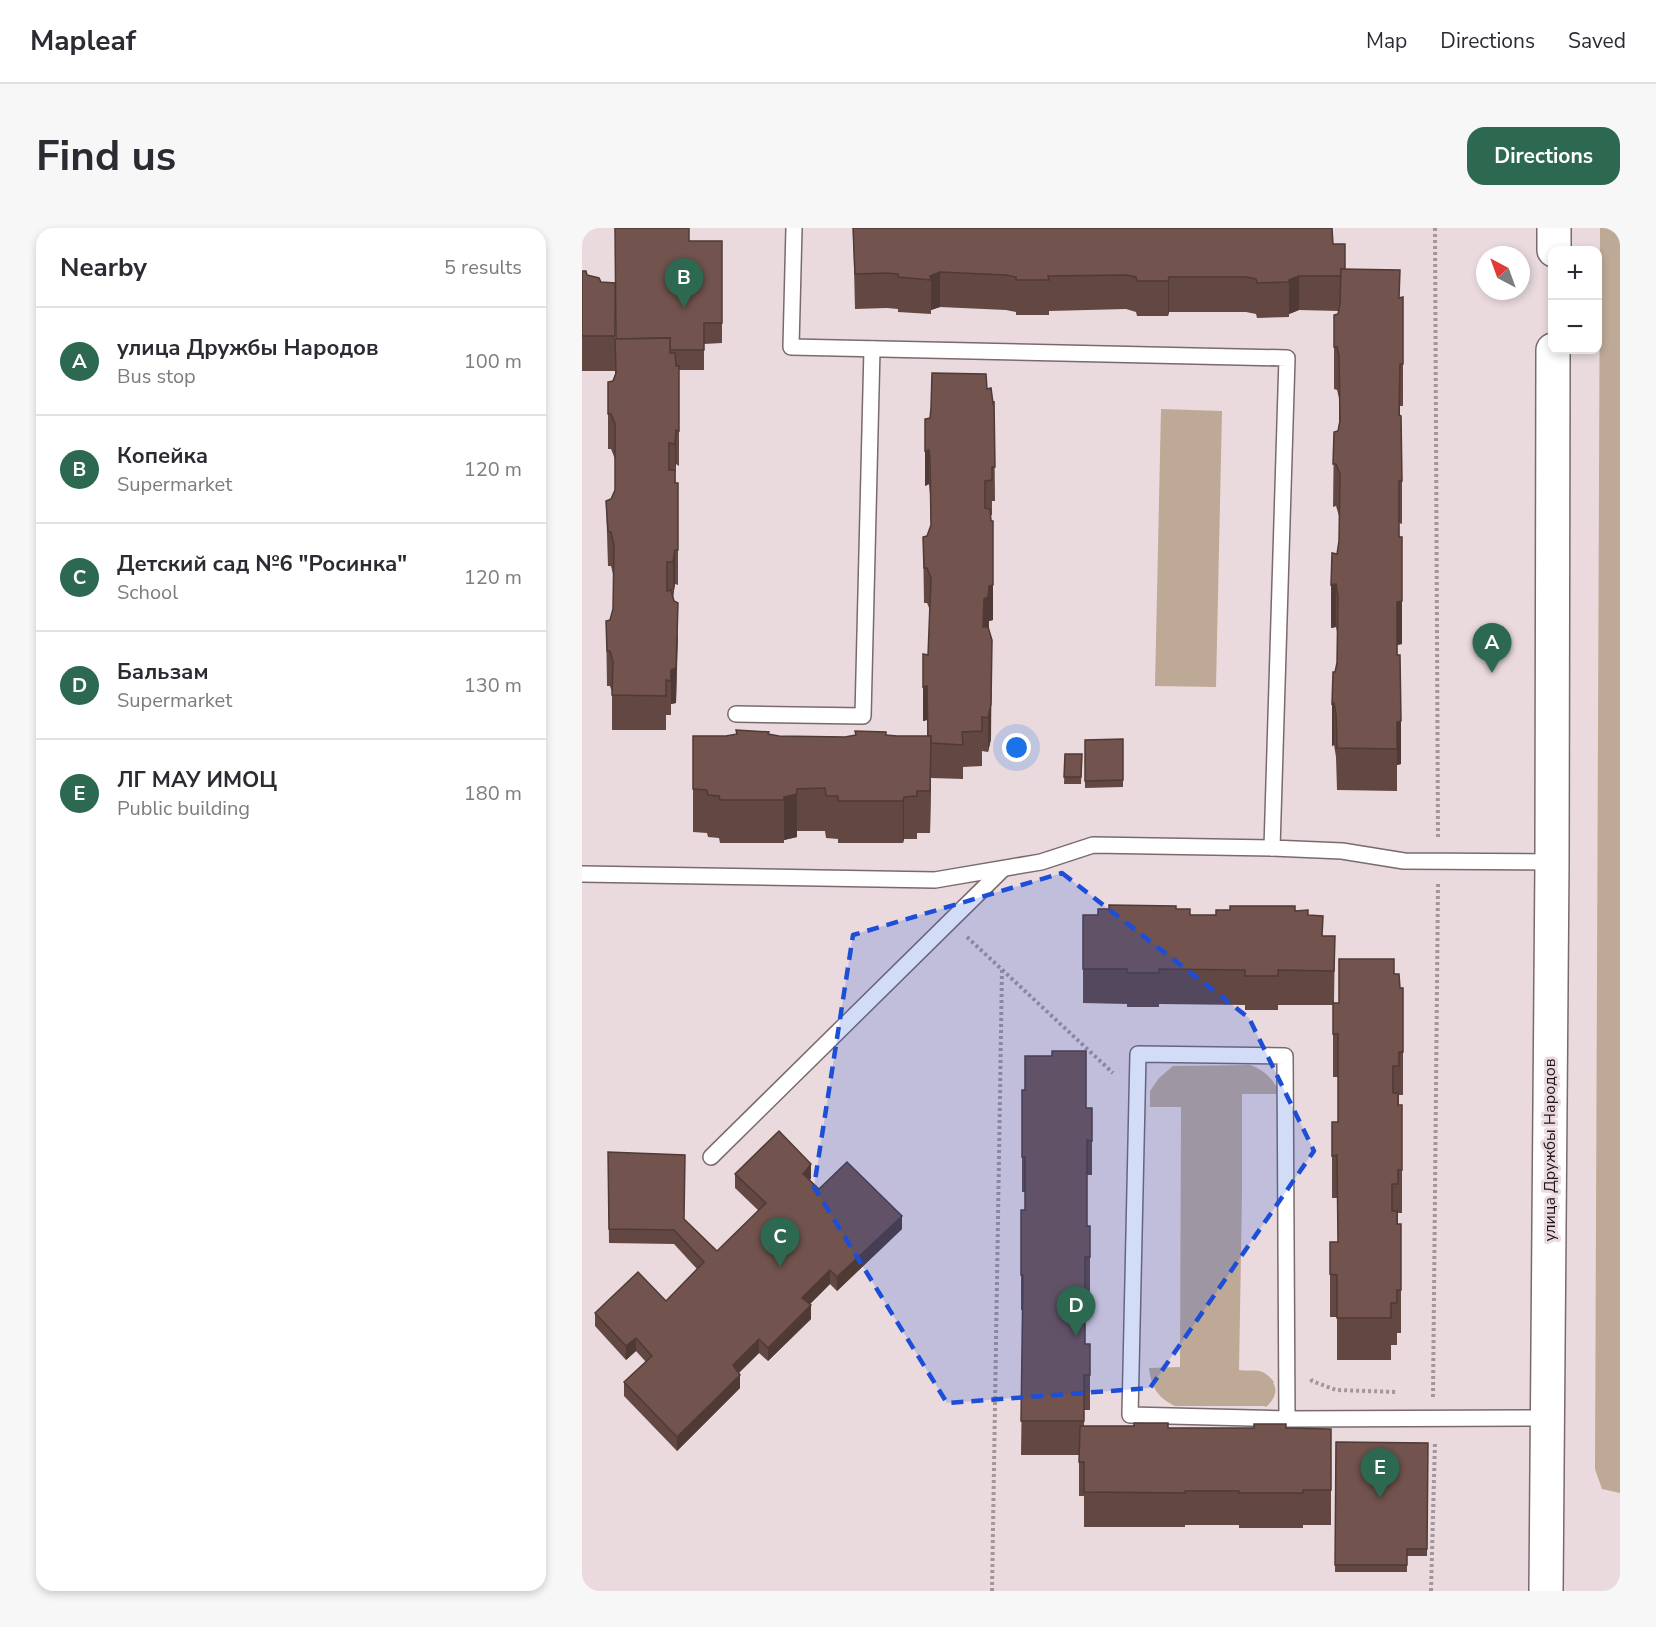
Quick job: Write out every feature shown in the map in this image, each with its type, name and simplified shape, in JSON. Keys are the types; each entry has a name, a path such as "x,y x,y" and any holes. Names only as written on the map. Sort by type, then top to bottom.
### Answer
{"street":[{"path":"1554,228 1554,246"},
{"name":"улица Дружбы Народов","path":"1546,1591 1549,1418 1554,354"}],"lane":[{"path":"794,228 791,347 1287,358 1272,848"},
{"path":"736,714 863,716 872,349"},
{"path":"582,874 935,880 1041,862 1093,845 1342,850 1404,861 1552,862"},
{"path":"711,1157 1003,870"},
{"path":"1287,1419 1285,1056 1138,1054 1130,1415 1287,1419 1549,1418"}],"path":[{"path":"1431,1591 1435,1418 1433,1394 1438,862 1436,228"},
{"path":"950,922 1117,1077"},
{"path":"992,1591 1002,970"}],"highlighted area":[{"path":"1062,873 1249,1018 1314,1151 1150,1388 947,1403 814,1187 853,935"}],"shaded area":[{"path":"1600,228 1620,228 1620,1493 1602,1489 1595,1469 1599,354 1602,354 1602,246 1600,246"},
{"path":"1161,409 1222,411 1216,687 1155,686"},
{"path":"1250,1065 1268,1076 1280,1094 1242,1094 1239,1370 1266,1374 1274,1382 1275,1393 1266,1407 1175,1406 1156,1391 1149,1368 1180,1367 1181,1107 1150,1107 1150,1091 1159,1078 1173,1066"}],"building":[{"path":"615,228 689,228 689,241 722,241 722,323 704,323 704,350 670,350 670,338 616,339"},
{"path":"853,228 1332,228 1333,244 1345,244 1345,269 1341,269 1341,276 1299,276 1289,282 1257,283 1256,279 1246,277 1169,277 1168,281 1137,281 1136,277 1126,275 1048,276 1049,280 1016,280 1016,277 1006,275 940,272 930,276 931,280 898,277 898,274 887,273 855,274"},
{"path":"1341,269 1400,270 1399,298 1403,297 1403,364 1400,364 1399,415 1401,416 1402,481 1399,481 1399,537 1402,537 1402,601 1397,602 1401,721 1397,722 1397,749 1337,748 1336,714 1334,703 1332,704 1333,672 1335,672 1337,663 1338,596 1336,584 1331,585 1332,553 1337,554 1339,541 1340,474 1336,464 1333,464 1334,432 1338,431 1340,421 1339,356 1337,347 1334,347 1334,315 1338,314 1340,304"},
{"path":"582,271 599,278 601,282 615,283 615,336 582,336"},
{"path":"670,338 670,353 675,353 676,366 679,366 679,431 676,430 675,444 669,443 669,470 675,470 675,483 678,483 678,550 675,550 673,562 667,562 667,591 671,590 674,601 678,603 676,668 671,670 671,681 666,680 666,696 612,695 613,662 610,651 607,651 606,621 610,620 613,609 614,545 611,532 608,531 606,501 611,499 615,490 615,424 611,414 608,414 608,382 613,381 616,373 615,339"},
{"path":"932,373 986,374 987,389 991,388 993,403 994,401 995,467 992,467 992,480 985,481 985,508 990,509 991,521 993,521 993,585 989,586 988,597 984,599 983,627 988,627 992,640 991,704 988,718 982,717 982,731 962,732 963,745 931,743 931,736 928,736 927,686 923,687 923,654 928,655 931,578 927,568 924,568 923,537 927,536 931,525 930,460 929,450 925,451 925,419 930,418"},
{"path":"736,730 769,732 768,734 779,736 845,737 856,735 855,731 886,732 886,735 897,736 931,736 930,791 917,791 917,796 904,797 903,801 838,801 838,796 826,796 825,788 797,789 797,794 784,797 784,800 720,800 719,796 708,795 707,790 693,789 693,736 726,736 737,734"},
{"path":"1123,739 1123,780 1085,781 1085,740"},
{"path":"1065,754 1082,754 1081,777 1064,777"},
{"path":"1109,905 1176,906 1176,909 1190,909 1190,915 1216,915 1216,910 1230,910 1230,906 1295,906 1295,911 1308,910 1308,915 1323,916 1322,936 1335,936 1334,971 1278,970 1278,976 1245,976 1245,970 1159,969 1159,973 1127,973 1127,969 1083,969 1083,915 1098,915 1098,909 1109,909"},
{"path":"1339,959 1394,959 1394,974 1399,974 1400,988 1403,988 1403,1052 1399,1052 1399,1066 1393,1066 1393,1093 1398,1093 1398,1105 1402,1105 1402,1170 1398,1170 1398,1184 1392,1184 1392,1211 1397,1211 1397,1224 1401,1224 1401,1290 1397,1290 1397,1303 1391,1303 1391,1318 1337,1318 1337,1275 1330,1274 1330,1242 1338,1242 1337,1155 1332,1156 1332,1122 1338,1122 1338,1034 1333,1034 1333,1003 1339,1003"},
{"path":"1052,1051 1086,1051 1086,1108 1092,1108 1092,1141 1087,1140 1087,1226 1090,1226 1090,1257 1085,1257 1085,1344 1090,1344 1090,1375 1084,1375 1084,1421 1021,1421 1023,1275 1021,1275 1021,1210 1025,1210 1022,1090 1025,1090 1025,1056 1052,1056"},
{"path":"779,1131 811,1164 803,1174 819,1189 847,1162 902,1216 837,1277 830,1270 802,1298 811,1305 768,1348 759,1339 733,1365 740,1375 677,1437 624,1382 652,1356 636,1338 626,1346 595,1313 638,1272 666,1301 704,1262 674,1230 609,1229 608,1152 685,1155 684,1219 717,1251 766,1203 735,1174"},
{"path":"1134,1423 1168,1423 1168,1428 1254,1428 1254,1424 1286,1424 1286,1428 1331,1429 1331,1490 1303,1490 1303,1493 1084,1492 1084,1462 1079,1462 1080,1426 1134,1426"},
{"path":"1336,1442 1428,1443 1427,1549 1407,1549 1407,1565 1335,1565"}],"place":[{"name":"Копейка","path":"684,308"},
{"name":"улица Дружбы Народов","path":"1492,673"},
{"name":"Детский сад №6 \"Росинка\"","path":"780,1267"},
{"name":"Бальзам","path":"1076,1336"},
{"name":"ЛГ МАУ ИМОЦ","path":"1380,1498"}]}
